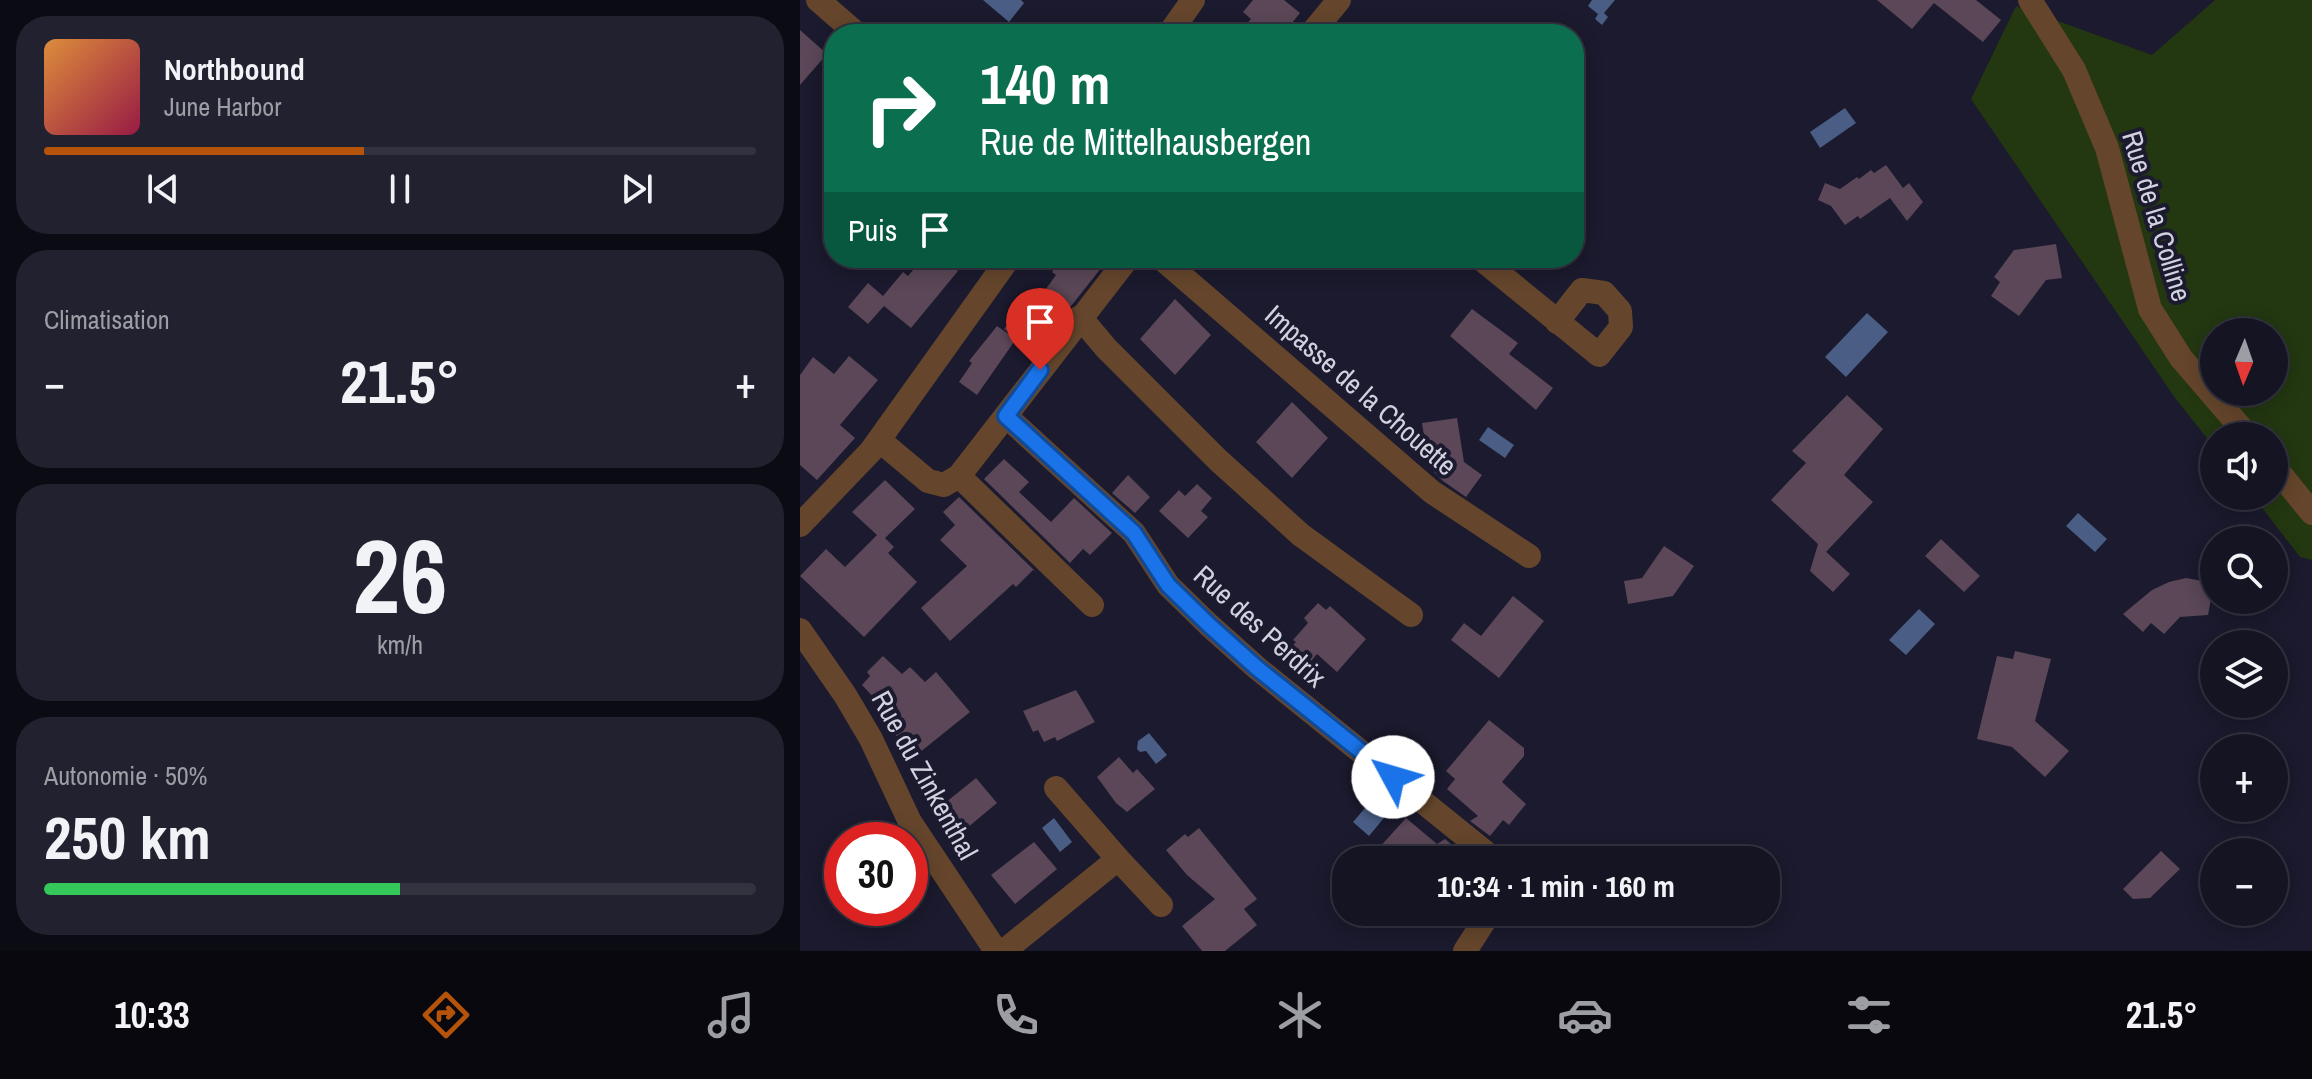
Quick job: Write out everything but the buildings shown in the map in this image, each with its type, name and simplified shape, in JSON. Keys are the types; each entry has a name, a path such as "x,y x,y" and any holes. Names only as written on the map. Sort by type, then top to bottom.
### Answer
{"street":[{"path":"818,0 846,24"},
{"path":"1176,24 1193,0"},
{"path":"1319,24 1339,0"},
{"name":"Rue de la Colline","path":"2030,0 2074,70 2107,148 2150,309 2181,358 2236,422"},
{"path":"800,525 875,445 1002,268"},
{"path":"875,445 928,481 944,485 959,476 1120,268"},
{"name":"Impasse de la Chouette","path":"1173,268 1432,492 1529,556"},
{"path":"1492,268 1557,322"},
{"path":"1080,317 1106,348 1218,460 1301,535 1411,615"},
{"name":"Rue des Perdrix","path":"1006,416 1134,533 1168,585 1209,625 1257,668 1478,846"},
{"path":"959,476 1092,605"},
{"path":"2288,483 2312,513"},
{"name":"Rue du Zinkenthal","path":"800,630 871,739 910,822 996,951"},
{"path":"1056,788 1161,905"},
{"path":"1004,951 1118,859"},
{"path":"1465,951 1481,926"}],"green space":[{"path":"2215,0 2312,0 2312,560 2300,557 2288,541 2288,526 2276,526 2264,510 2288,510 2288,422 2200,422 2200,429 2175,398 1971,99 2016,6 2152,55"}],"water":[{"path":"983,0 1021,0 1024,3 1009,22"},
{"path":"1592,0 1615,0 1604,13 1608,17 1602,25 1595,19 1598,14 1588,6"},
{"path":"1845,108 1856,123 1820,148 1810,132"},
{"path":"1867,313 1888,332 1846,377 1825,357"},
{"path":"1488,427 1514,445 1505,458 1479,440"},
{"path":"2078,513 2107,539 2095,552 2066,526"},
{"path":"1919,609 1935,624 1906,655 1889,640"},
{"path":"1149,733 1167,755 1156,764 1146,751 1137,749 1138,741"},
{"path":"1377,794 1393,807 1369,836 1353,822"},
{"path":"1054,818 1072,842 1060,852 1042,828"}],"route":[{"path":"1040,370 1006,416 1134,533 1168,585 1209,625 1257,668 1393,777"}]}
